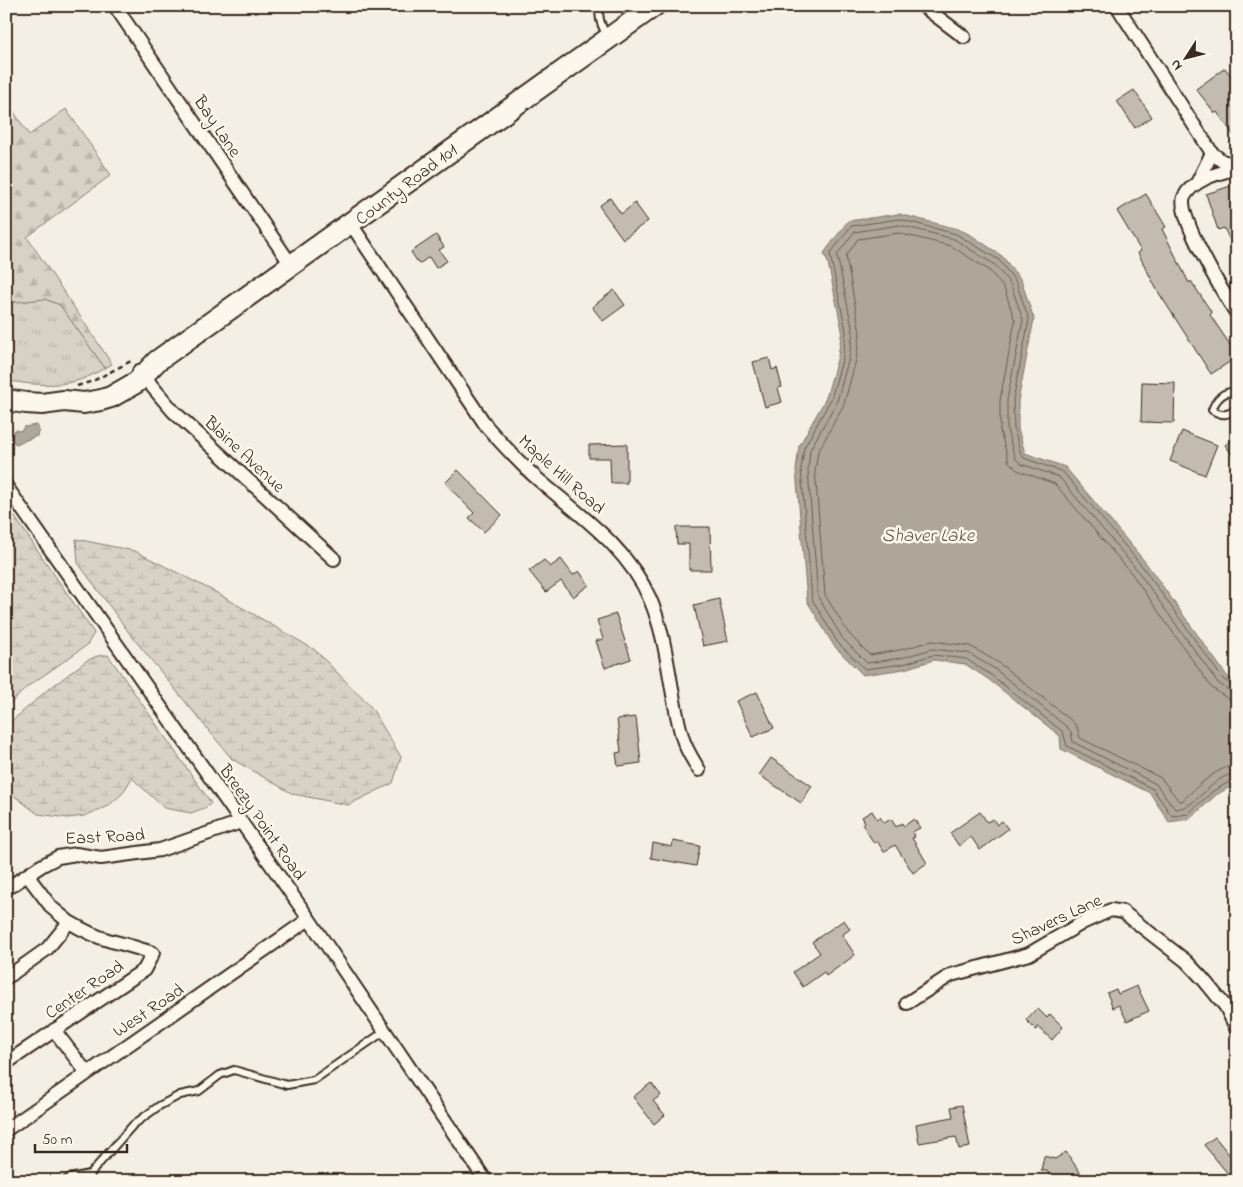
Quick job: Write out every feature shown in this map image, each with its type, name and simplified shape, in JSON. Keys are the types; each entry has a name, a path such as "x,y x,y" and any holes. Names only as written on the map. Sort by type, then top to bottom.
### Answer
{"main road":[{"name":"County Road 101","path":"6,400 34,404 67,394 72,396 108,384 158,361 654,6"}],"street":[{"name":"Bay Lane","path":"115,6 292,266"},
{"path":"924,6 964,37"},
{"path":"1117,6 1212,153 1222,161 1237,166"},
{"path":"1212,153 1198,181 1184,197 1183,207 1203,256 1237,314"},
{"path":"1198,181 1237,166"},
{"name":"Maple Hill Road","path":"351,224 487,427 538,480 591,523 614,545 634,570 650,598 661,629 682,738 699,770"},
{"name":"Blaine Avenue","path":"138,369 172,411 334,559"},
{"name":"Breezy Point Road","path":"6,486 309,919 486,1181"},
{"name":"East Road","path":"6,889 58,857 76,854 100,858 160,850 241,822"},
{"path":"6,978 47,949 68,922 52,908 27,875"},
{"name":"Shavers Lane","path":"907,1003 951,975 1029,954 1082,923 1111,910 1123,912 1186,961 1226,1006 1237,1030"},
{"name":"West Road","path":"6,1130 309,919"},
{"name":"Center Road","path":"6,1063 144,970 153,953 129,944 108,940 68,922"},
{"path":"54,1030 87,1073"}],"lane":[{"path":"599,6 599,18 602,27 610,38"},
{"path":"1237,392 1232,391 1222,394 1215,401 1212,410 1221,415 1229,414 1237,408"},
{"path":"65,1181 69,1178 91,1177 133,1125 180,1095 199,1091 220,1074 234,1070 287,1085 314,1080 385,1030"}],"path":[{"path":"67,394 93,380 138,369"}],"green space":[{"path":"6,100 29,135 66,109 111,175 27,237 112,364 105,368 60,305 45,299 6,303"},
{"path":"45,299 60,305 105,368 80,380 62,384 33,384 6,380 6,303"},
{"path":"6,504 94,633 87,645 27,687 6,708"},
{"path":"76,539 135,551 217,593 315,650 371,707 401,757 393,783 348,805 293,794 232,759 130,634 78,563"},
{"path":"108,655 211,803 207,807 191,813 164,808 132,778 122,794 108,806 84,816 68,818 38,814 9,792 6,786 6,726 45,692 86,661 97,656"}],"water":[{"name":"Shaver Lake","path":"899,214 958,229 971,235 1002,256 1021,280 1034,319 1018,401 1018,429 1025,453 1065,467 1146,563 1227,676 1237,683 1237,783 1216,795 1190,819 1169,822 1150,793 1061,749 1060,736 988,679 965,664 934,660 904,669 863,675 834,646 807,601 796,470 799,446 826,398 838,356 842,330 828,263 824,253 848,221"},
{"path":"36,425 39,430 37,436 16,444 11,440 15,430 21,431 24,427"}],"building":[{"path":"1225,68 1237,84 1237,140 1217,112 1215,113 1196,89"},
{"path":"1134,90 1152,117 1135,128 1117,101"},
{"path":"1237,184 1237,255 1224,228 1218,230 1206,194"},
{"path":"1146,194 1166,227 1162,229 1189,283 1191,281 1212,313 1210,315 1237,355 1237,357 1211,374 1157,290 1138,253 1141,251 1117,211"},
{"path":"610,198 621,214 635,203 648,221 623,239 599,206"},
{"path":"436,235 444,247 439,250 447,261 436,268 429,257 419,264 411,252"},
{"path":"614,290 625,305 603,321 592,307"},
{"path":"769,358 772,370 777,368 782,387 778,388 782,402 765,407 753,362"},
{"path":"1142,382 1175,383 1174,423 1141,422"},
{"path":"1182,431 1217,445 1205,475 1170,461"},
{"path":"1237,436 1237,461 1225,445"},
{"path":"627,444 627,483 611,483 610,458 589,458 589,445"},
{"path":"458,470 502,515 484,532 469,518 474,513 445,483"},
{"path":"676,527 710,527 711,570 689,570 689,544 677,544"},
{"path":"561,559 573,575 579,571 589,585 573,597 561,581 546,592 529,571 544,560 550,567"},
{"path":"719,599 728,641 703,646 694,605"},
{"path":"616,614 631,659 605,668 596,641 603,639 597,620"},
{"path":"757,692 774,728 753,737 736,701"},
{"path":"636,717 641,763 618,766 616,753 621,752 617,719"},
{"path":"771,758 812,786 801,803 759,775"},
{"path":"872,811 877,819 880,817 884,823 891,819 896,827 902,823 904,826 914,819 920,828 912,832 915,837 912,838 927,863 913,873 895,845 884,852 877,841 874,843 862,824 865,822 862,817"},
{"path":"980,812 987,822 993,819 997,825 1002,821 1008,829 980,850 971,837 959,846 950,833"},
{"path":"673,841 700,846 696,866 651,858 653,843 672,847"},
{"path":"844,920 850,929 842,935 855,955 826,976 824,972 803,987 793,972 820,953 812,942"},
{"path":"1137,986 1149,1011 1127,1021 1119,1005 1113,1008 1107,993 1116,989 1118,994"},
{"path":"1037,1008 1047,1018 1050,1014 1063,1027 1052,1040 1038,1027 1036,1030 1026,1020"},
{"path":"651,1083 661,1095 653,1101 665,1115 654,1124 633,1097"},
{"path":"962,1105 970,1147 959,1149 956,1137 919,1143 916,1124 953,1117 951,1107"},
{"path":"1215,1137 1232,1158 1237,1155 1237,1181 1234,1181 1204,1145"},
{"path":"1066,1152 1086,1181 1053,1181 1047,1171 1041,1171 1044,1156 1055,1159"}]}
